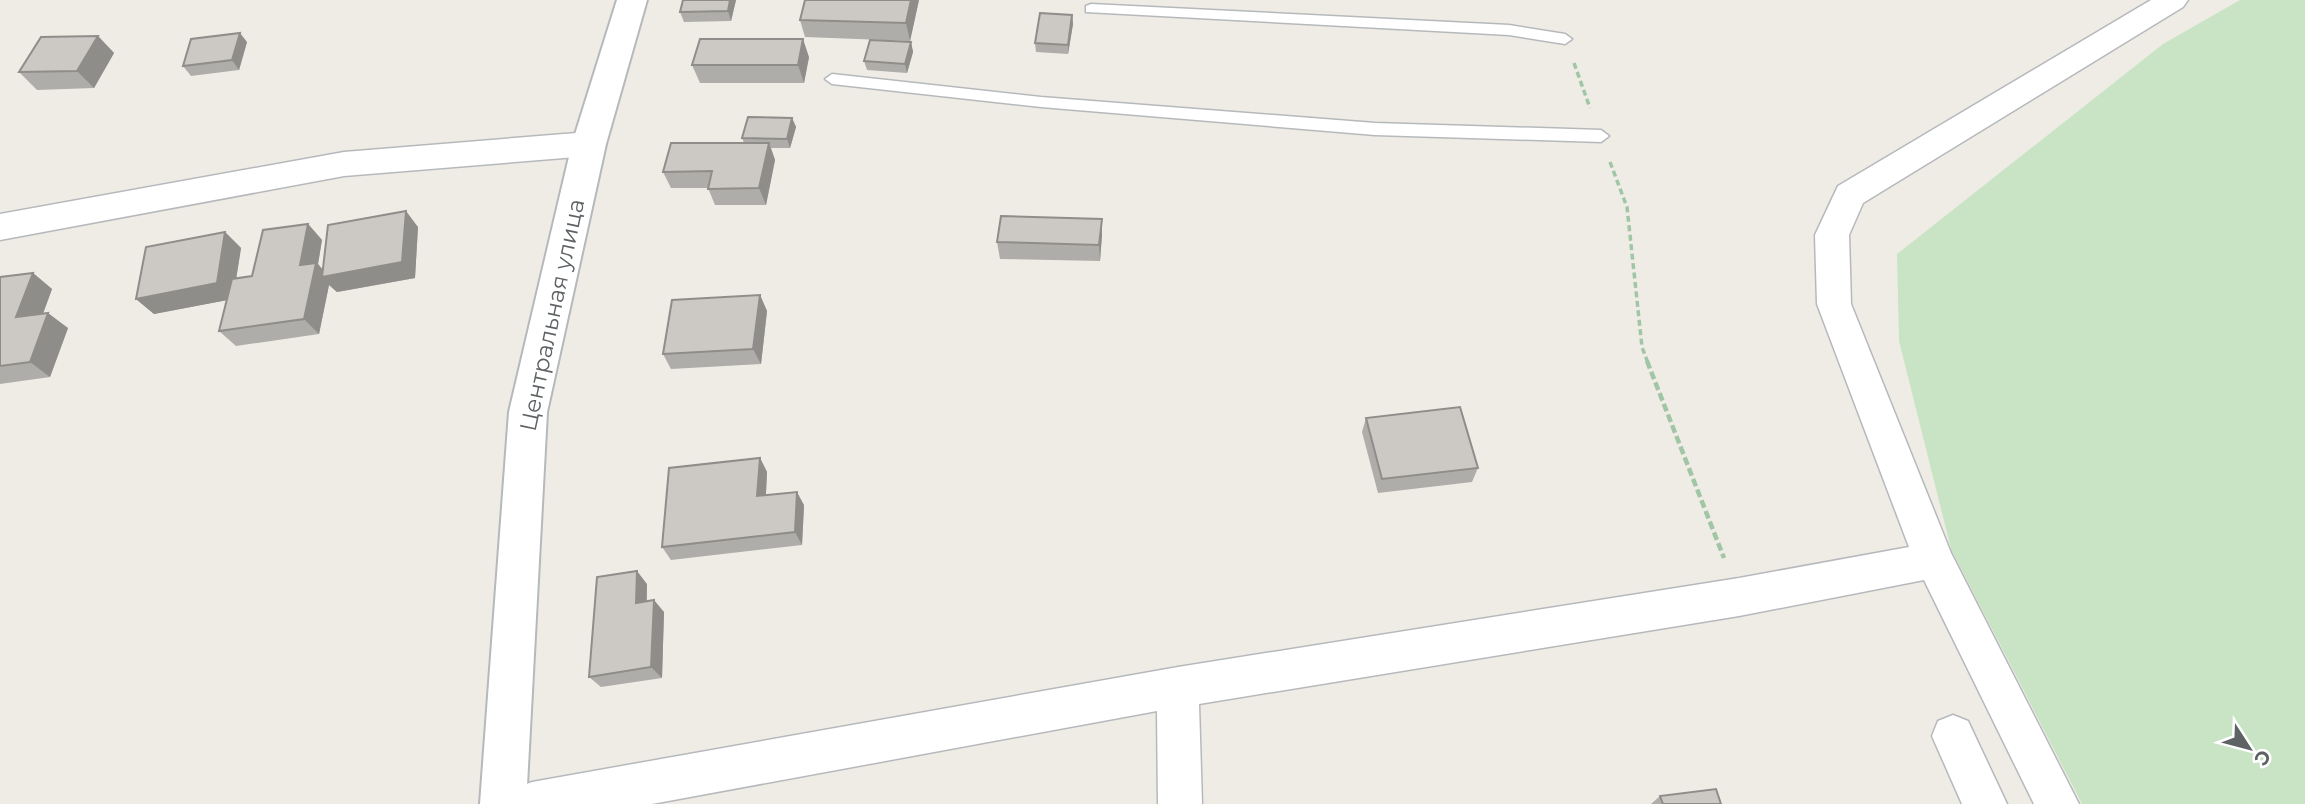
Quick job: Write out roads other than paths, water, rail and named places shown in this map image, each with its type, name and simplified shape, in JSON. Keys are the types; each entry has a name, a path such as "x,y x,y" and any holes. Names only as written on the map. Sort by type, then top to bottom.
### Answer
{"main road":[{"name":"Центральная улица","path":"503,804 528,412 589,144 632,0"}],"street":[{"path":"2057,804 1934,560 1834,304 1832,235 1850,195 2173,0"},
{"path":"0,227 344,164 589,144"},
{"path":"532,804 1178,687 1739,597 1934,560"},
{"path":"1178,687 1180,804"},
{"path":"1953,736 1985,804"}],"lane":[{"path":"1091,9 1508,30 1565,39"},
{"path":"832,79 1041,102 1375,129 1601,136"}]}
